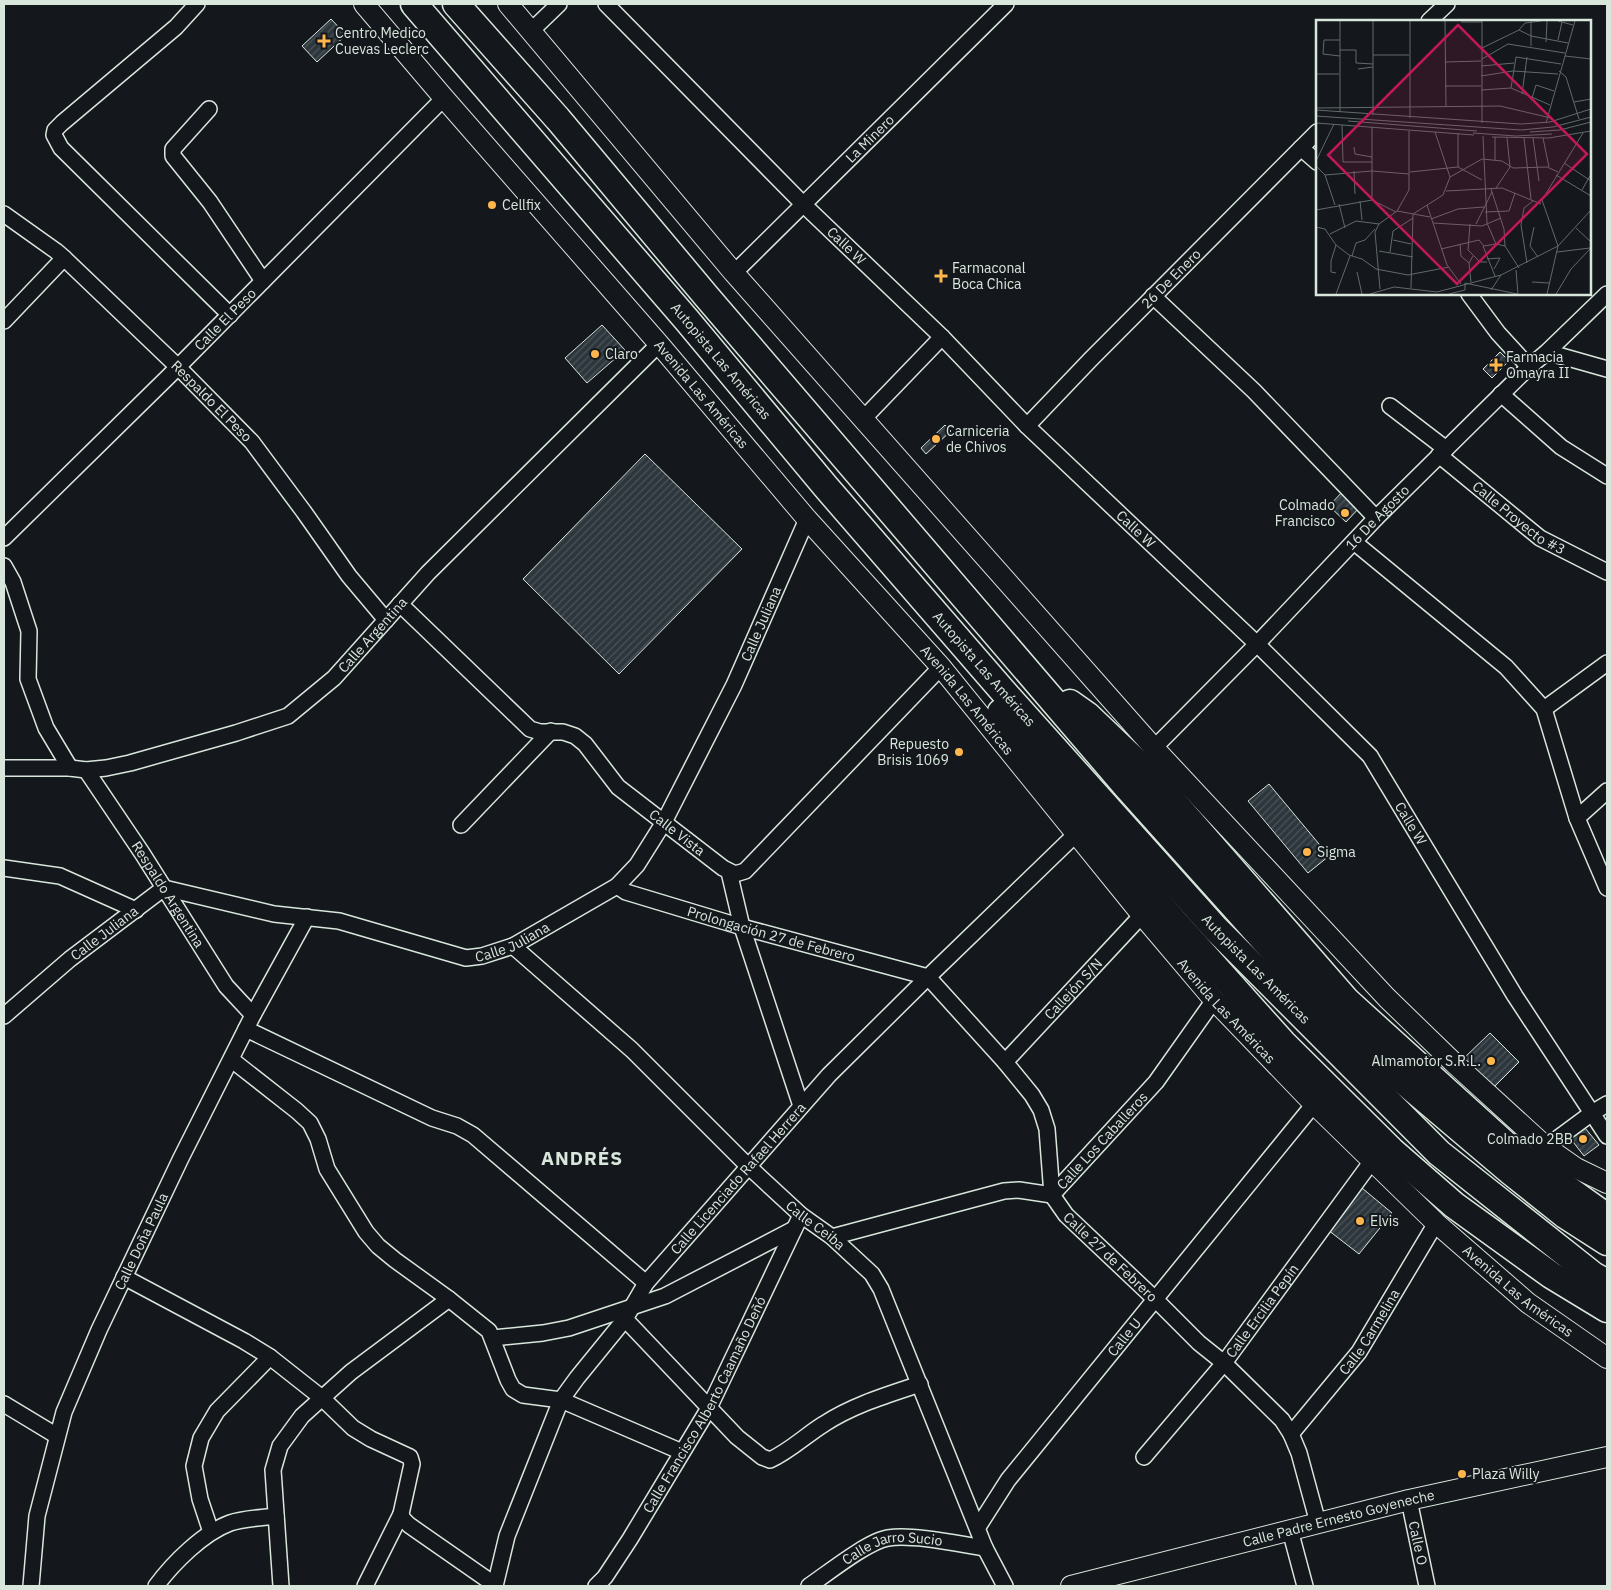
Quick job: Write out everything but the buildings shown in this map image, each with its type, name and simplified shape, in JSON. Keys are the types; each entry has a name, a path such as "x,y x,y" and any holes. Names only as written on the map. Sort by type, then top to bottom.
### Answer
{"highway":[{"name":"Autopista Las Américas","path":"414,4 686,319 912,587 1215,928 1439,1153 1593,1275 1607,1284"},
{"name":"Autopista Las Américas","path":"456,4 558,119 707,297 1126,786 1348,1034 1511,1172 1565,1215 1607,1242"},
{"path":"912,587 978,682 1057,785 1173,920 1284,1044 1392,1151 1454,1205 1551,1275 1607,1309"},
{"path":"1034,678 1087,715 1150,775 1347,1002 1506,1145 1607,1217"}],"street":[{"path":"197,4 176,27 62,123 55,130 54,135 61,148 230,315"},
{"name":"Avenida Las Américas","path":"364,4 659,344 807,519 941,666 1142,915 1214,1000 1314,1104 1436,1224 1528,1303 1607,1358"},
{"path":"508,4 734,273 1154,748 1387,998 1454,1063 1546,1147 1576,1168 1607,1183"},
{"path":"531,31 559,4"},
{"name":"Calle W","path":"606,4 804,205 942,337 1027,426 1257,644 1370,756 1516,996 1607,1136"},
{"name":"La Minero","path":"734,273 1006,4"},
{"path":"1430,20 1446,4"},
{"name":"Calle El Peso","path":"4,538 230,315 444,98"},
{"path":"209,110 172,149 173,156 210,202 263,281"},
{"name":"26 De Enero","path":"1027,426 1316,133"},
{"path":"1302,148 1316,161"},
{"name":"Respaldo El Peso","path":"4,214 64,258 178,367 252,442 349,576 386,620"},
{"path":"4,321 64,258"},
{"name":"16 De Agosto","path":"1154,748 1257,644 1376,518 1529,366 1547,352 1607,294"},
{"path":"1470,295 1498,333 1529,366"},
{"path":"1154,296 1254,391 1376,518"},
{"path":"864,418 942,337"},
{"name":"Calle Argentina","path":"4,768 70,768 86,770 130,763 236,734 288,716 334,678 428,573 659,344"},
{"path":"1547,352 1607,369"},
{"path":"1501,394 1561,447 1607,476"},
{"name":"Calle Proyecto #3","path":"1390,406 1540,538 1607,572"},
{"name":"Calle Juliana","path":"4,1016 70,959 164,888 274,914 339,921 466,958 482,956 513,946 617,886 637,865 664,822 734,685 807,519"},
{"path":"1354,542 1506,667 1544,709 1577,818 1607,888"},
{"path":"4,566 13,582 29,631 28,679 46,728 70,768"},
{"name":"Calle Vista","path":"400,604 530,729 540,732 562,732 575,736 585,744 618,787 729,872"},
{"path":"1544,709 1607,663"},
{"path":"729,872 735,874 745,871 941,666"},
{"path":"461,825 551,731"},
{"name":"Respaldo Argentina","path":"86,770 226,986 253,1016"},
{"path":"1577,818 1607,791"},
{"name":"Calle Licenciado Rafael Herrera","path":"495,1586 507,1536 561,1400 628,1313 646,1283 829,1075 1077,833"},
{"path":"4,868 60,876 136,910"},
{"path":"729,872 742,927 801,1106"},
{"name":"Prolongación 27 de Febrero","path":"617,886 626,892 742,927 928,977"},
{"name":"Callejón S/N","path":"1005,1062 1142,915"},
{"name":"Calle Doña Paula","path":"31,1586 37,1516 64,1412 99,1330 181,1158 246,1029 307,917"},
{"name":"Calle Ceiba","path":"513,946 632,1050 748,1166 798,1222 832,1237 872,1274 881,1289 985,1548 1005,1586"},
{"path":"928,977 1005,1062 1032,1095 1041,1110 1047,1129 1052,1195"},
{"name":"Calle Los Caballeros","path":"832,1237 1004,1191 1020,1190 1052,1195 1156,1082 1214,1000"},
{"path":"246,1029 432,1118 457,1126 473,1135 646,1283"},
{"path":"232,1060 310,1123 318,1139 327,1170 366,1232 378,1246 489,1331 513,1389 523,1395 561,1400 682,1452"},
{"name":"Calle U","path":"978,1527 1008,1480 1314,1104"},
{"path":"1546,1147 1607,1104"},
{"name":"Calle Ercilia Pepín","path":"1144,1457 1224,1363 1372,1161"},
{"name":"Calle 27 de Febrero","path":"1052,1195 1066,1215 1282,1420 1291,1434 1299,1453 1318,1523"},
{"path":"493,1338 543,1334 628,1313 665,1296 798,1222"},
{"name":"Calle Francisco Alberto Caamaño Deñó","path":"596,1586 605,1577 630,1539 708,1408 798,1222"},
{"name":"Calle Carmelina","path":"1291,1434 1359,1352 1436,1224"},
{"path":"124,1277 270,1356 322,1398 353,1428 371,1439 410,1457 412,1464 401,1514 365,1586"},
{"path":"281,1586 273,1470 280,1446 302,1416 351,1372 449,1299"},
{"path":"628,1313 708,1408 737,1437 762,1457 770,1460 780,1456 824,1424 848,1410 920,1384"},
{"path":"211,1532 200,1499 194,1466 201,1438 217,1412 270,1356"},
{"path":"4,1404 57,1436"},
{"name":"Calle Padre Ernesto Goyeneche","path":"1071,1586 1409,1500 1607,1457"},
{"name":"Calle O","path":"1409,1500 1426,1586"},
{"path":"401,1514 409,1525 495,1586"},
{"path":"156,1586 179,1560 211,1532 231,1523 276,1516"},
{"path":"1290,1530 1305,1586"},
{"name":"Calle Jarro Sucio","path":"809,1586 868,1546 888,1538 913,1538 985,1548"}],"place":[{"name":"Centro Medico Cuevas Leclerc","path":"324,41"},
{"name":"Cellfix","path":"492,205"},
{"name":"Farmaconal Boca Chica","path":"941,276"},
{"name":"Claro","path":"595,354"},
{"name":"Farmacia Omayra II","path":"1496,365"},
{"name":"Carniceria de Chivos","path":"936,439"},
{"name":"Colmado Francisco","path":"1345,513"},
{"name":"Repuesto Brisis 1069","path":"959,752"},
{"name":"Sigma","path":"1307,852"},
{"name":"Almamotor S.R.L.","path":"1491,1061"},
{"name":"Colmado 2BB","path":"1583,1139"},
{"name":"Elvis","path":"1360,1221"},
{"name":"Plaza Willy","path":"1462,1474"}],"district":[{"name":"ANDRÉS","path":"582,1158"}]}
